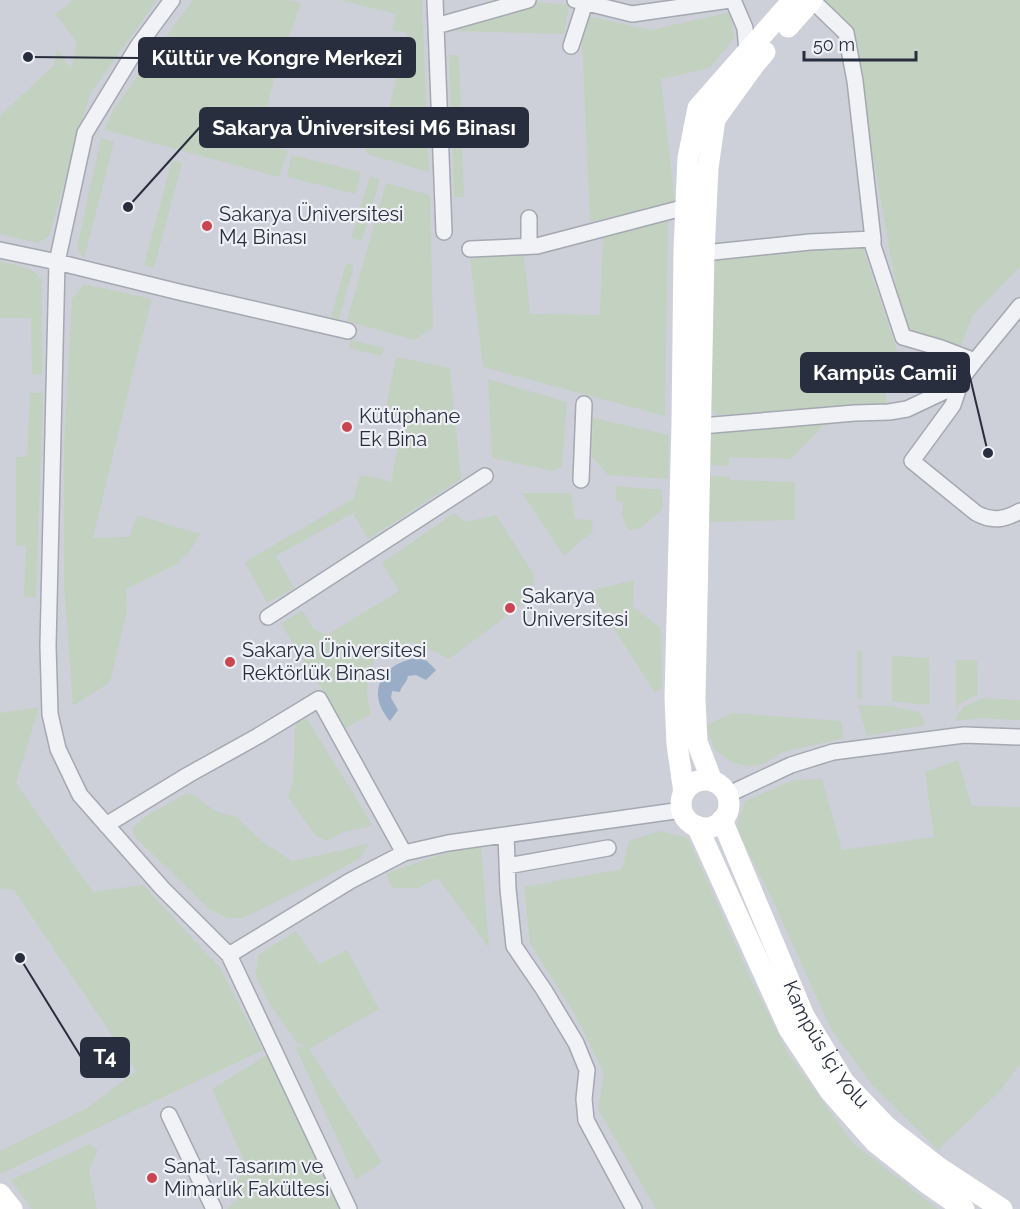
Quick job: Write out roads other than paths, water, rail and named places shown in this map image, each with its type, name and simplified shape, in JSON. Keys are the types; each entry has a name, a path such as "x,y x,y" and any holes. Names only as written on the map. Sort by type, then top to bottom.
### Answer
{"street":[{"path":"172,0 138,46 85,133 57,262 48,646 50,714 58,749 80,795 162,888 229,955 349,1209"},
{"path":"435,0 444,232"},
{"path":"436,26 528,0"},
{"path":"571,46 580,1 632,7 732,0 745,28 751,58"},
{"path":"793,0 751,58 715,119 708,168 704,252 695,710 697,742 728,808 722,820 710,827 697,826 685,817 677,744 675,698 688,158 698,108 751,58 812,0 846,33 855,81 873,246 903,337 975,361"},
{"path":"470,249 537,246 686,207"},
{"path":"529,218 529,246"},
{"path":"704,252 873,238"},
{"path":"0,250 348,331"},
{"path":"701,426 907,409 943,392 962,378 1020,306"},
{"path":"962,378 953,405 912,461 976,513 986,518 1002,518 1020,510"},
{"path":"581,480 584,404"},
{"path":"268,617 484,476"},
{"path":"106,825 319,699 404,853"},
{"path":"683,801 687,787 699,780 719,788 833,752 964,735 1020,736"},
{"path":"229,955 350,881 404,853 683,801"},
{"name":"Kampüs İçi Yolu","path":"722,820 804,1016 844,1082 887,1127 938,1167 1002,1209"},
{"name":"Kampüs İçi Yolu","path":"697,826 789,1029 830,1091 875,1142 964,1209"},
{"path":"506,835 508,889 514,946 576,1043 587,1070 584,1099 586,1120 634,1209"},
{"path":"507,866 608,848"},
{"path":"169,1115 214,1209"},
{"path":"0,1194 12,1209"}],"water":[{"path":"417,658 427,661 436,670 426,680 416,675 408,676 400,692 392,691 391,698 398,710 390,721 379,700 378,690 381,680 394,666"}],"place":[{"name":"Kültür ve Kongre Merkezi","path":"28,57"},
{"name":"Sakarya Üniversitesi M6 Binası","path":"128,207"},
{"name":"Sakarya Üniversitesi M4 Binası","path":"207,226"},
{"name":"Kütüphane Ek Bina","path":"347,427"},
{"name":"Kampüs Camii","path":"988,453"},
{"name":"Sakarya Üniversitesi","path":"510,608"},
{"name":"Sakarya Üniversitesi Rektörlük Binası","path":"230,662"},
{"name":"T4","path":"20,958"},
{"name":"Sanat, Tasarım ve Mimarlık Fakültesi","path":"152,1178"}]}
